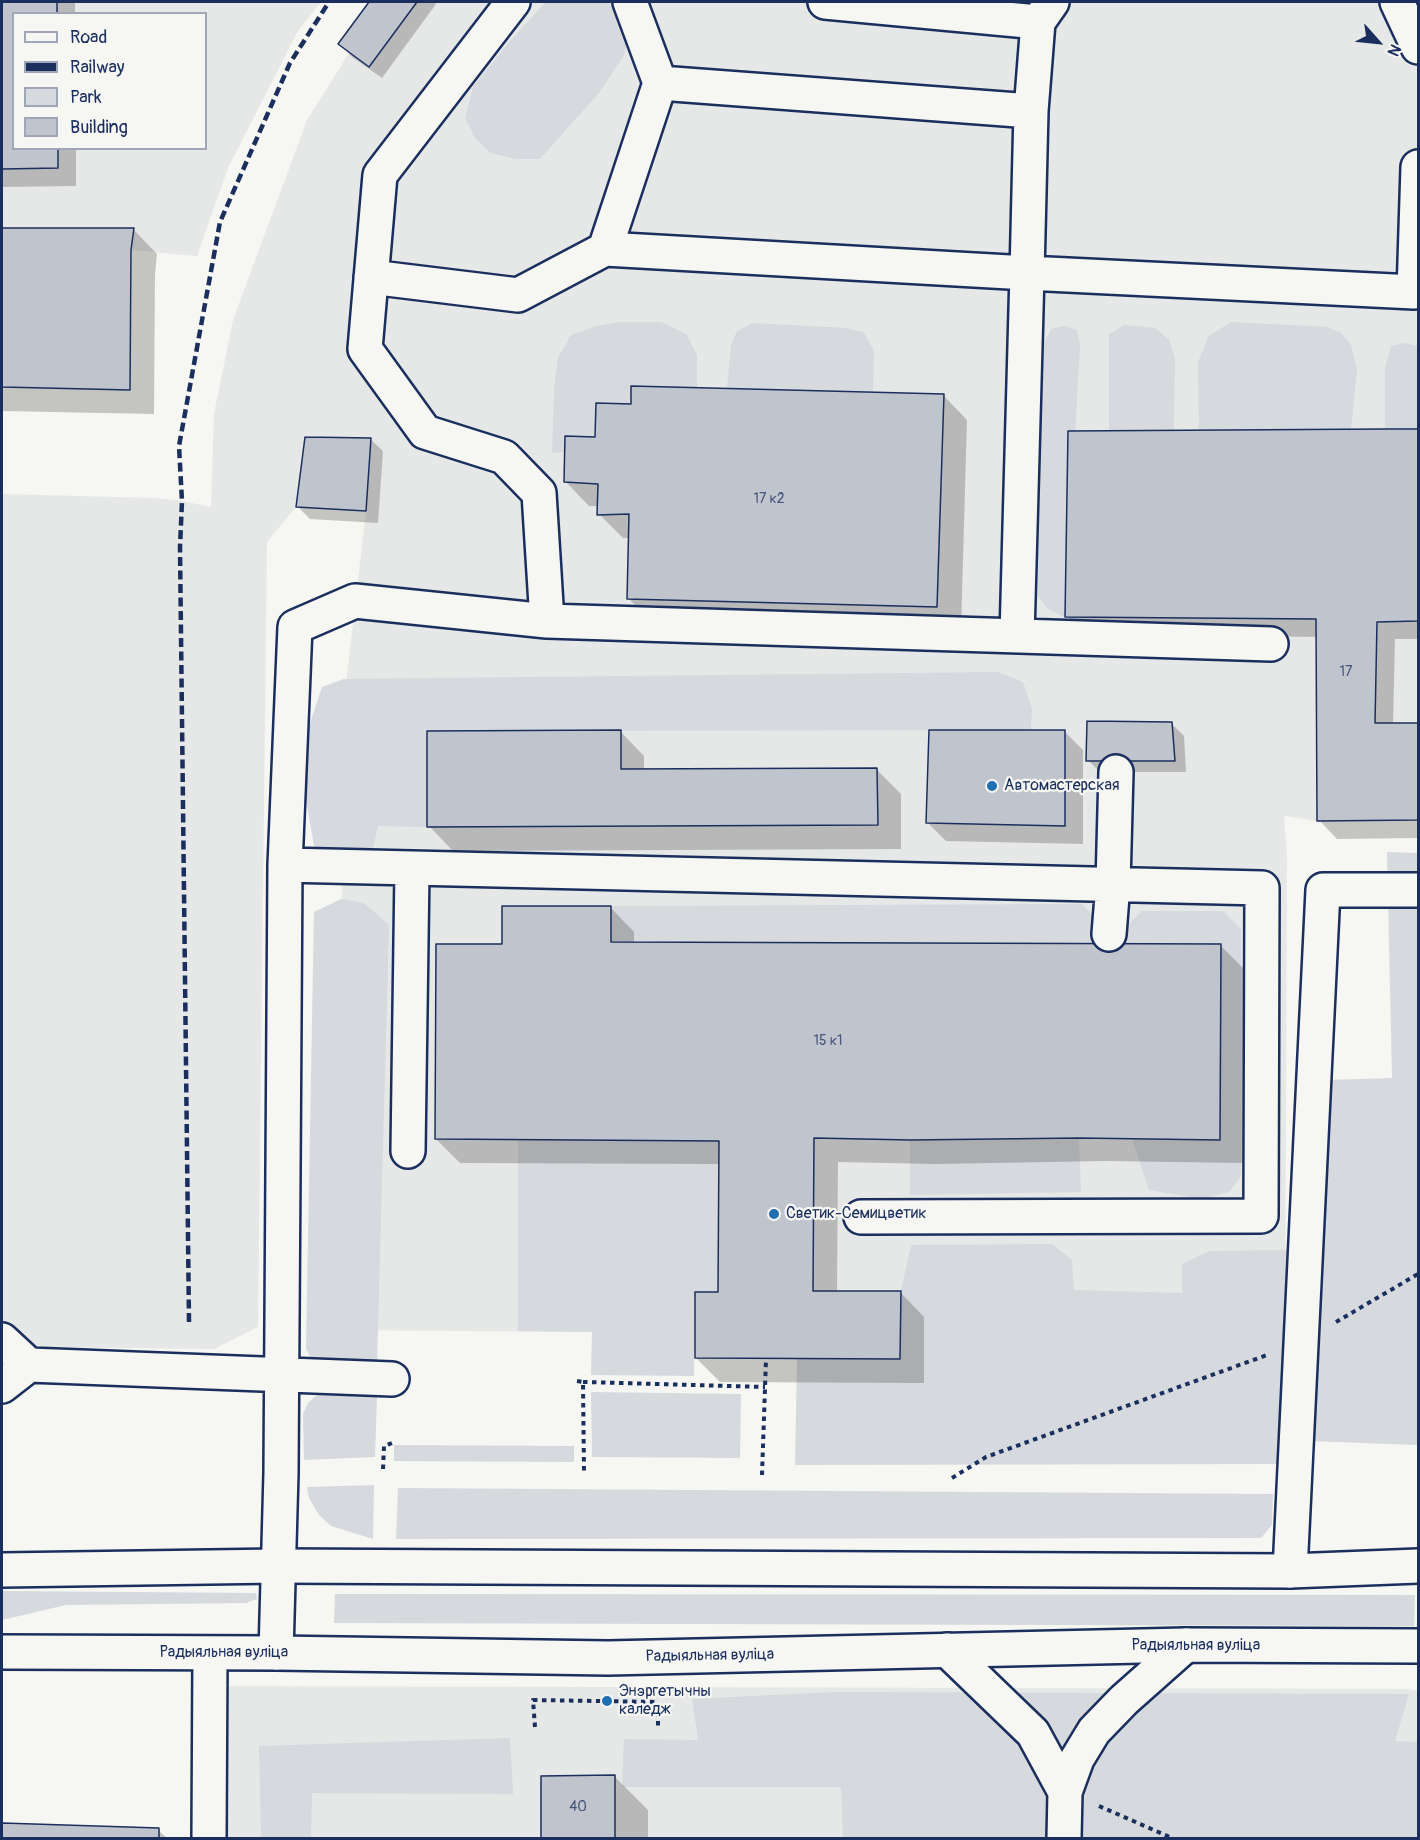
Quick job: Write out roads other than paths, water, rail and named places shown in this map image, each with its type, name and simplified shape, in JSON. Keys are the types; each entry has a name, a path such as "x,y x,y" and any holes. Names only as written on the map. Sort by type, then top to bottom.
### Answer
{"main road":[{"path":"513,2 380,175 365,349 425,432 504,457 539,493 547,621"},
{"path":"604,249 660,83 630,2"},
{"path":"825,2 1045,12 1031,111 1017,636"},
{"path":"1397,2 1419,47"},
{"path":"660,83 1031,111"},
{"path":"371,277 518,295 604,249 1417,292 1419,167"},
{"path":"276,1653 285,865 295,627 355,601 547,621 1271,644"},
{"path":"1109,934 1113,884 1116,772"},
{"path":"285,865 412,870 1262,888 1261,1216 861,1217"},
{"path":"408,1151 412,870"},
{"path":"1290,1571 1323,890 1419,890"},
{"path":"2,1341 29,1365 392,1379"},
{"path":"2,1386 29,1365"},
{"path":"2,1570 278,1566 1290,1571 1419,1566"},
{"path":"1064,1839 1065,1792 1077,1759 1094,1731 1124,1700 1186,1645"},
{"name":"Радыяльная вуліца","path":"2,1652 608,1658 1186,1645 1419,1647"},
{"path":"947,1650 1033,1733 1065,1792"},
{"path":"209,1839 210,1654"}],"railway":[{"path":"189,1322 180,547 182,501 179,446 220,222 290,63 329,2"}],"place":[{"name":"Автомастерская","path":"992,786"},
{"name":"Светик-Семицветик","path":"774,1214"},
{"name":"Энэргетычны каледж","path":"607,1701"}]}
